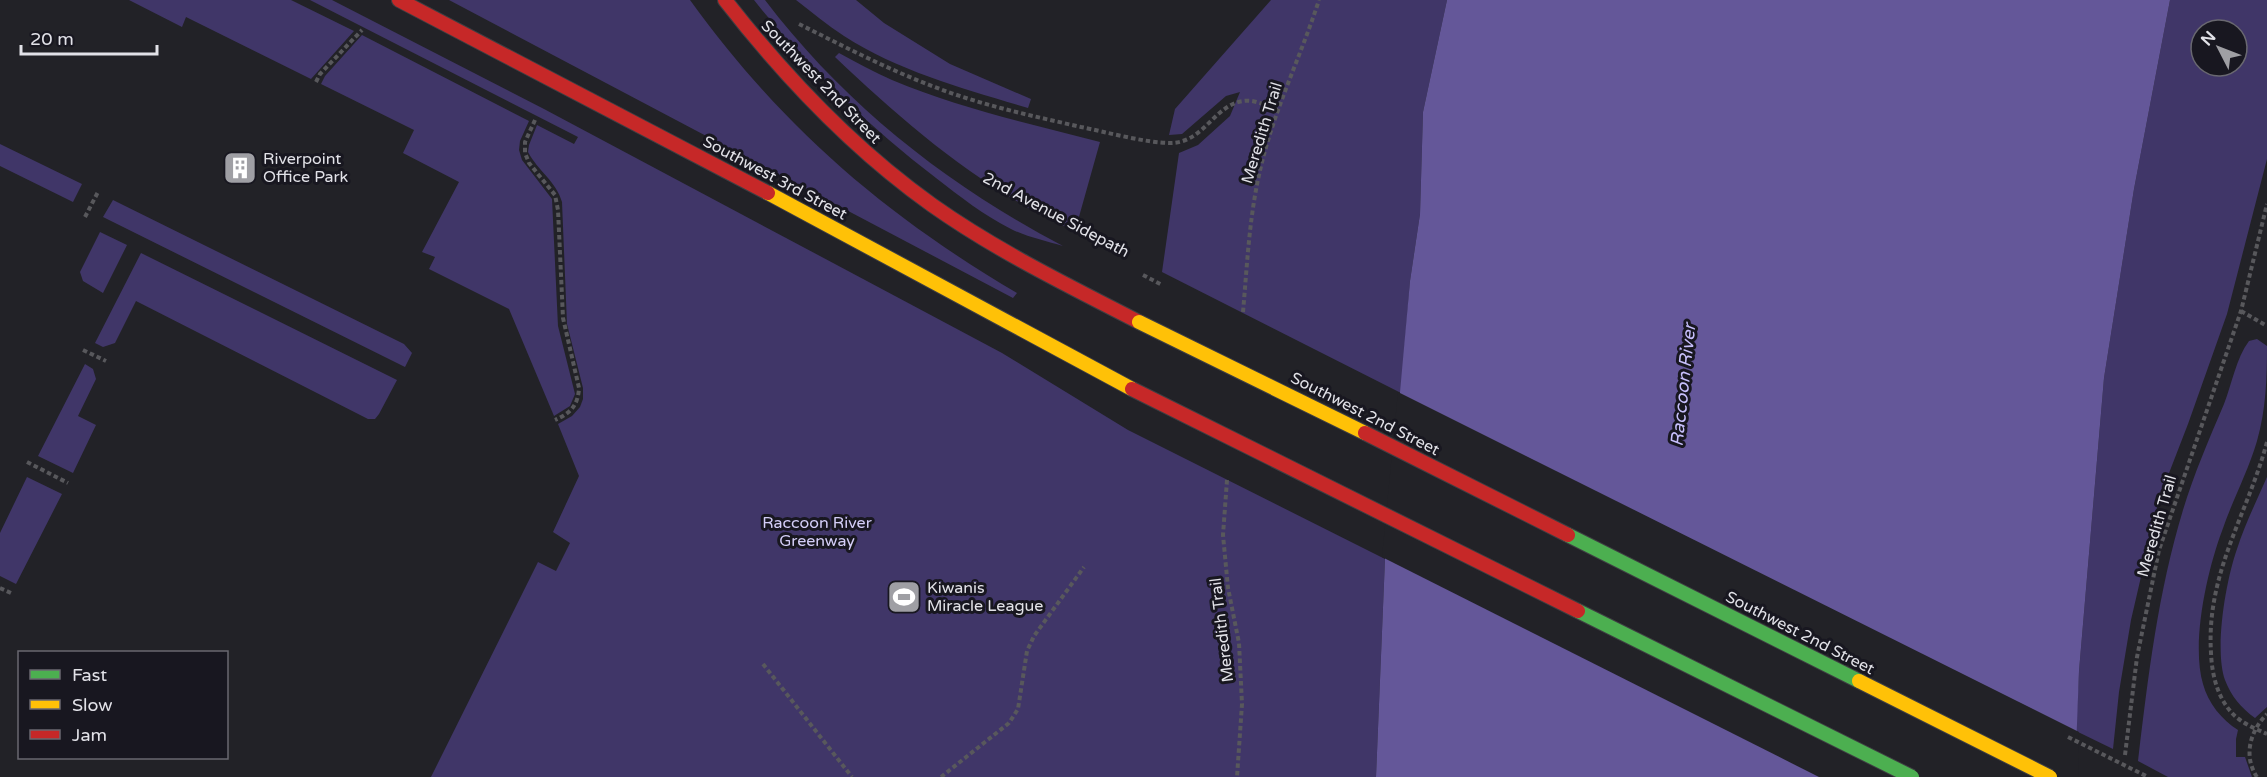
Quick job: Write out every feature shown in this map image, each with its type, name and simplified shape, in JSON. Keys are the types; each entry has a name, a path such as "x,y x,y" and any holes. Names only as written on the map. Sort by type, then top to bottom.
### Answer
{"main road":[{"name":"Southwest 3rd Street","path":"399,0 645,126 1132,389 1912,777"},
{"name":"Southwest 2nd Street","path":"725,0 744,26 808,97 875,161 933,206 1031,267 1329,414 2050,777"}],"path":[{"name":"Meredith Trail","path":"1243,312 1252,216 1259,174 1278,110 1305,43 1319,0"},
{"path":"801,30 794,22 896,72 941,90 1024,114 1168,143 1184,142 1231,105 1243,101 1255,102 1278,110"},
{"path":"316,82 320,74 362,30"},
{"path":"535,120 525,142 525,153 529,163 555,195 558,210 563,318 579,388 579,400 573,409 555,420"},
{"path":"86,216 98,192"},
{"name":"Meredith Trail","path":"2125,755 2137,657 2159,550 2241,311 2267,204"},
{"name":"2nd Avenue Sidepath","path":"1133,270 1143,275"},
{"path":"2241,311 2267,326"},
{"path":"83,350 105,361"},
{"path":"2267,442 2218,577 2211,613 2210,649 2216,684 2224,702 2235,715 2267,734"},
{"path":"27,462 68,483"},
{"name":"Meredith Trail","path":"1227,479 1223,535 1228,588 1239,643 1242,704 1238,777"},
{"path":"941,777 1009,723 1018,709 1027,651 1034,636 1084,567"},
{"path":"0,588 11,593"},
{"path":"763,664 852,777"},
{"path":"2257,777 2250,759 2250,742 2255,728 2267,714"}],"green space":[{"path":"129,0 291,0 354,31 311,79 186,17 182,27"},
{"name":"Raccoon River Greenway","path":"310,0 332,0 544,109 1002,353 1128,430 1385,559 1376,777 431,777 538,562 556,571 570,543 553,532 579,476 558,424 572,416 580,407 583,388 567,324 562,202 556,188 528,152 537,125 574,144 578,137"},
{"path":"449,0 690,0 761,88 837,164 922,232 1017,293 1013,298"},
{"path":"754,0 765,0 829,74 900,140 979,197 1063,246 1023,234 1001,224 963,199 911,158 839,95 795,49"},
{"path":"796,0 856,0 884,23 950,64 1031,99 1028,108 933,78 888,60 844,36"},
{"path":"1271,0 1447,0 1423,112 1420,214 1410,281 1401,393 1162,272 1179,153 1198,145 1230,116 1240,92 1226,96 1182,134 1169,135 1175,109"},
{"path":"2170,0 2267,0 2267,159 2227,314 2159,499 2131,620 2119,692 2113,749 2076,731 2104,378 2134,189"},
{"path":"362,35 529,121 520,141 519,150 522,160 552,199 558,326 575,394 570,406 554,416 509,309 429,269 435,257 422,252 459,182 403,153 414,130 321,84 325,76"},
{"path":"839,53 892,80 943,99 1100,142 1075,231 1041,215 977,176 918,132 835,57"},
{"path":"0,144 82,184 73,202 0,166"},
{"path":"113,200 404,344 412,353 405,367 103,217"},
{"path":"100,232 127,245 103,293 83,281 80,272"},
{"path":"141,253 397,380 379,414 375,419 368,419 136,301 115,343 103,347 95,343"},
{"path":"2257,339 2267,346 2262,418 2253,453 2216,547 2202,607 2199,648 2205,691 2216,710 2238,730 2236,757 2245,757 2252,777 2168,777 2138,761 2160,603 2174,541 2192,483 2241,355 2249,341"},
{"path":"85,364 93,369 96,379 78,416 96,425 73,473 38,456"},
{"path":"27,477 62,494 16,584 0,576 0,533"},
{"path":"2267,477 2267,707 2255,718 2237,701 2225,680 2222,667 2221,633 2225,596 2233,562"}],"water":[{"name":"Raccoon River","path":"1447,0 2170,0 2134,189 2104,378 2079,671 2075,777 1376,777 1385,559 1410,281 1420,214 1423,112"}],"pier":[{"path":"1398,392 2079,732 2078,777 1819,777 1382,557"}],"traffic: slow":[{"path":"768,193 1132,389"},
{"path":"1139,322 1365,433"},
{"path":"1859,681 2050,777"}],"traffic: jam":[{"path":"399,0 768,193"},
{"path":"725,0 771,56 821,110 874,160 903,183 957,222 1008,253 1139,322"},
{"path":"1132,389 1578,611"},
{"path":"1365,433 1568,535"}],"traffic: fast":[{"path":"1568,535 1859,681"},
{"path":"1578,611 1912,777"}],"place":[{"name":"Riverpoint Office Park","path":"240,168"},
{"name":"Kiwanis Miracle League","path":"904,597"}]}
